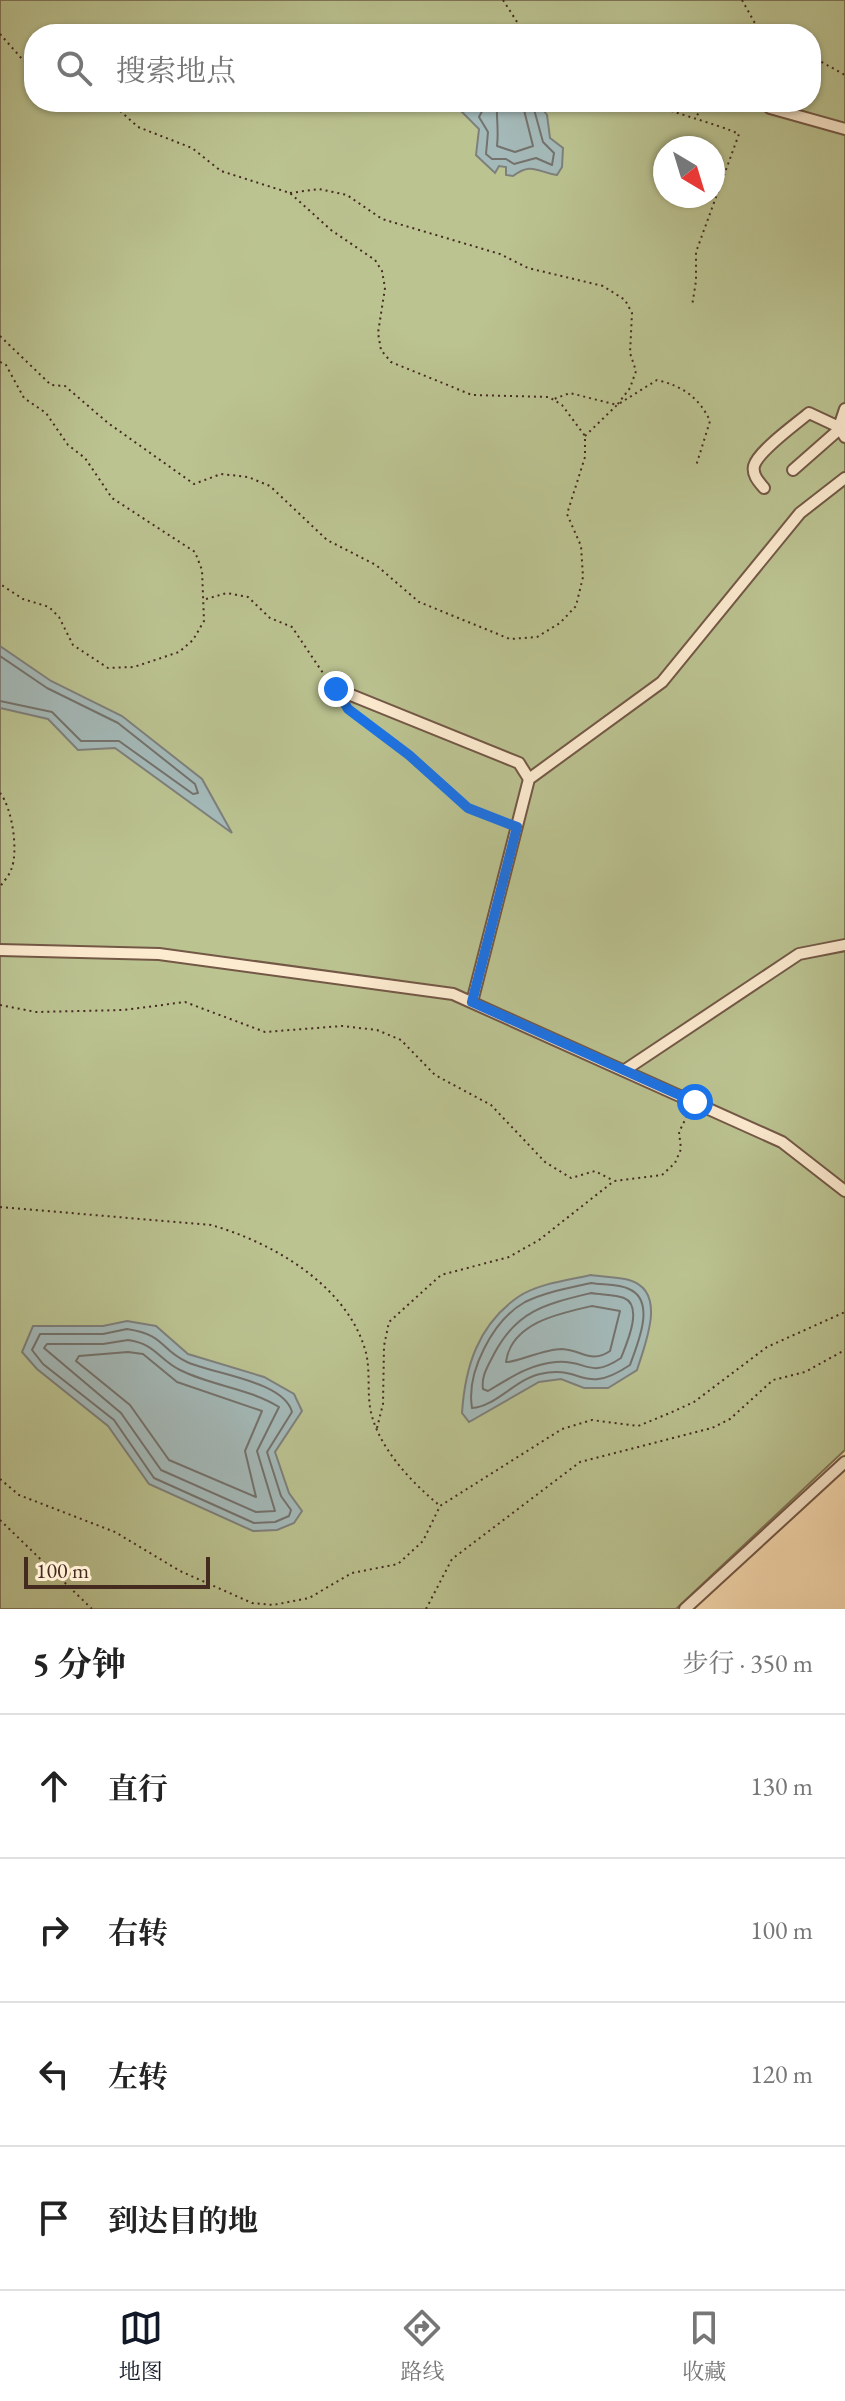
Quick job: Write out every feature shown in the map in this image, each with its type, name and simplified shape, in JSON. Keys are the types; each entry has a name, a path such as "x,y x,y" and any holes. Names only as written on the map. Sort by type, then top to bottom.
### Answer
{"street":[{"path":"784,112 845,129"},
{"path":"793,470 843,430 845,409"},
{"path":"764,488 754,475 754,466 761,455 809,413 843,430"},
{"path":"472,1002 529,779 662,682 800,513 845,478"},
{"path":"336,689 519,763 529,779"},
{"path":"625,1070 799,954 845,945"},
{"path":"0,950 159,954 453,994 782,1142 845,1191"},
{"path":"685,1609 845,1462"}],"path":[{"path":"503,0 518,24"},
{"path":"742,0 755,24"},
{"path":"0,34 24,60"},
{"path":"821,62 845,75"},
{"path":"121,112 138,127 192,148 221,171 290,193 331,230 375,260 382,271 385,288 378,333 381,350 391,362 472,395 553,400 570,393 617,405 657,380 681,386 704,408 710,421 696,466"},
{"path":"673,112 696,116 739,134 696,252 692,306"},
{"path":"696,116 700,112"},
{"path":"290,193 319,189 347,195 382,219 500,254 528,268 603,286 625,300 632,313 630,353 636,371 630,388 617,405 585,436"},
{"path":"0,336 51,385 65,386 108,423 194,484 221,474 248,477 270,486 327,540 376,565 419,602 510,639 537,637 560,623 576,606 583,577 581,546 567,514 585,457 585,436 553,400"},
{"path":"0,362 6,365 24,398 46,413 68,445 85,458 112,498 195,552 202,570 206,599 204,621 193,640 179,652 134,667 108,668 73,645 59,617 49,607 23,599 0,584"},
{"path":"206,599 227,593 248,597 270,618 292,627 322,676 336,689 348,709 409,755 468,808 517,827"},
{"path":"0,793 6,801 13,854 12,870 0,887"},
{"path":"0,1005 36,1012 124,1010 185,1002 265,1032 342,1026 377,1030 401,1040 435,1075 491,1105 545,1162 571,1178 595,1171 614,1181"},
{"path":"377,1430 383,1404 384,1346 389,1322 441,1275 509,1257 529,1246 614,1181 662,1175 675,1163 681,1149 679,1132 695,1102"},
{"path":"0,1207 211,1225 241,1233 304,1269 327,1289 358,1329 369,1365 370,1408 377,1430 413,1484 440,1506"},
{"path":"0,1479 19,1495 115,1532 180,1571 252,1603 273,1605 309,1598 352,1573 398,1564 423,1541 440,1506 562,1429 592,1420 638,1426 670,1413 694,1402 767,1347 845,1312"},
{"path":"426,1609 452,1559 580,1462 712,1428 730,1419 773,1380 805,1372 845,1350"},
{"path":"0,1520 92,1609"}],"green space":[{"path":"0,0 845,0 845,1450 676,1609 0,1609"}],"water":[{"path":"462,112 545,112 550,138 563,148 562,167 557,175 530,169 513,176 506,175 506,167 499,166 495,173 476,155 479,129"},
{"path":"0,646 51,681 122,716 202,779 232,833 115,748 78,750 48,719 0,708"},
{"path":"591,1275 629,1280 641,1286 648,1295 651,1319 637,1370 608,1388 584,1388 561,1379 539,1382 469,1422 462,1413 466,1379 476,1348 493,1320 518,1297 534,1289"},
{"path":"127,1321 156,1326 188,1354 264,1377 294,1394 302,1411 275,1452 289,1493 302,1511 294,1523 277,1530 253,1531 149,1484 108,1426 37,1369 22,1352 33,1326 103,1326"}],"route":[{"path":"336,689 348,709 409,755 468,808 517,827 472,1002 695,1102"}]}
